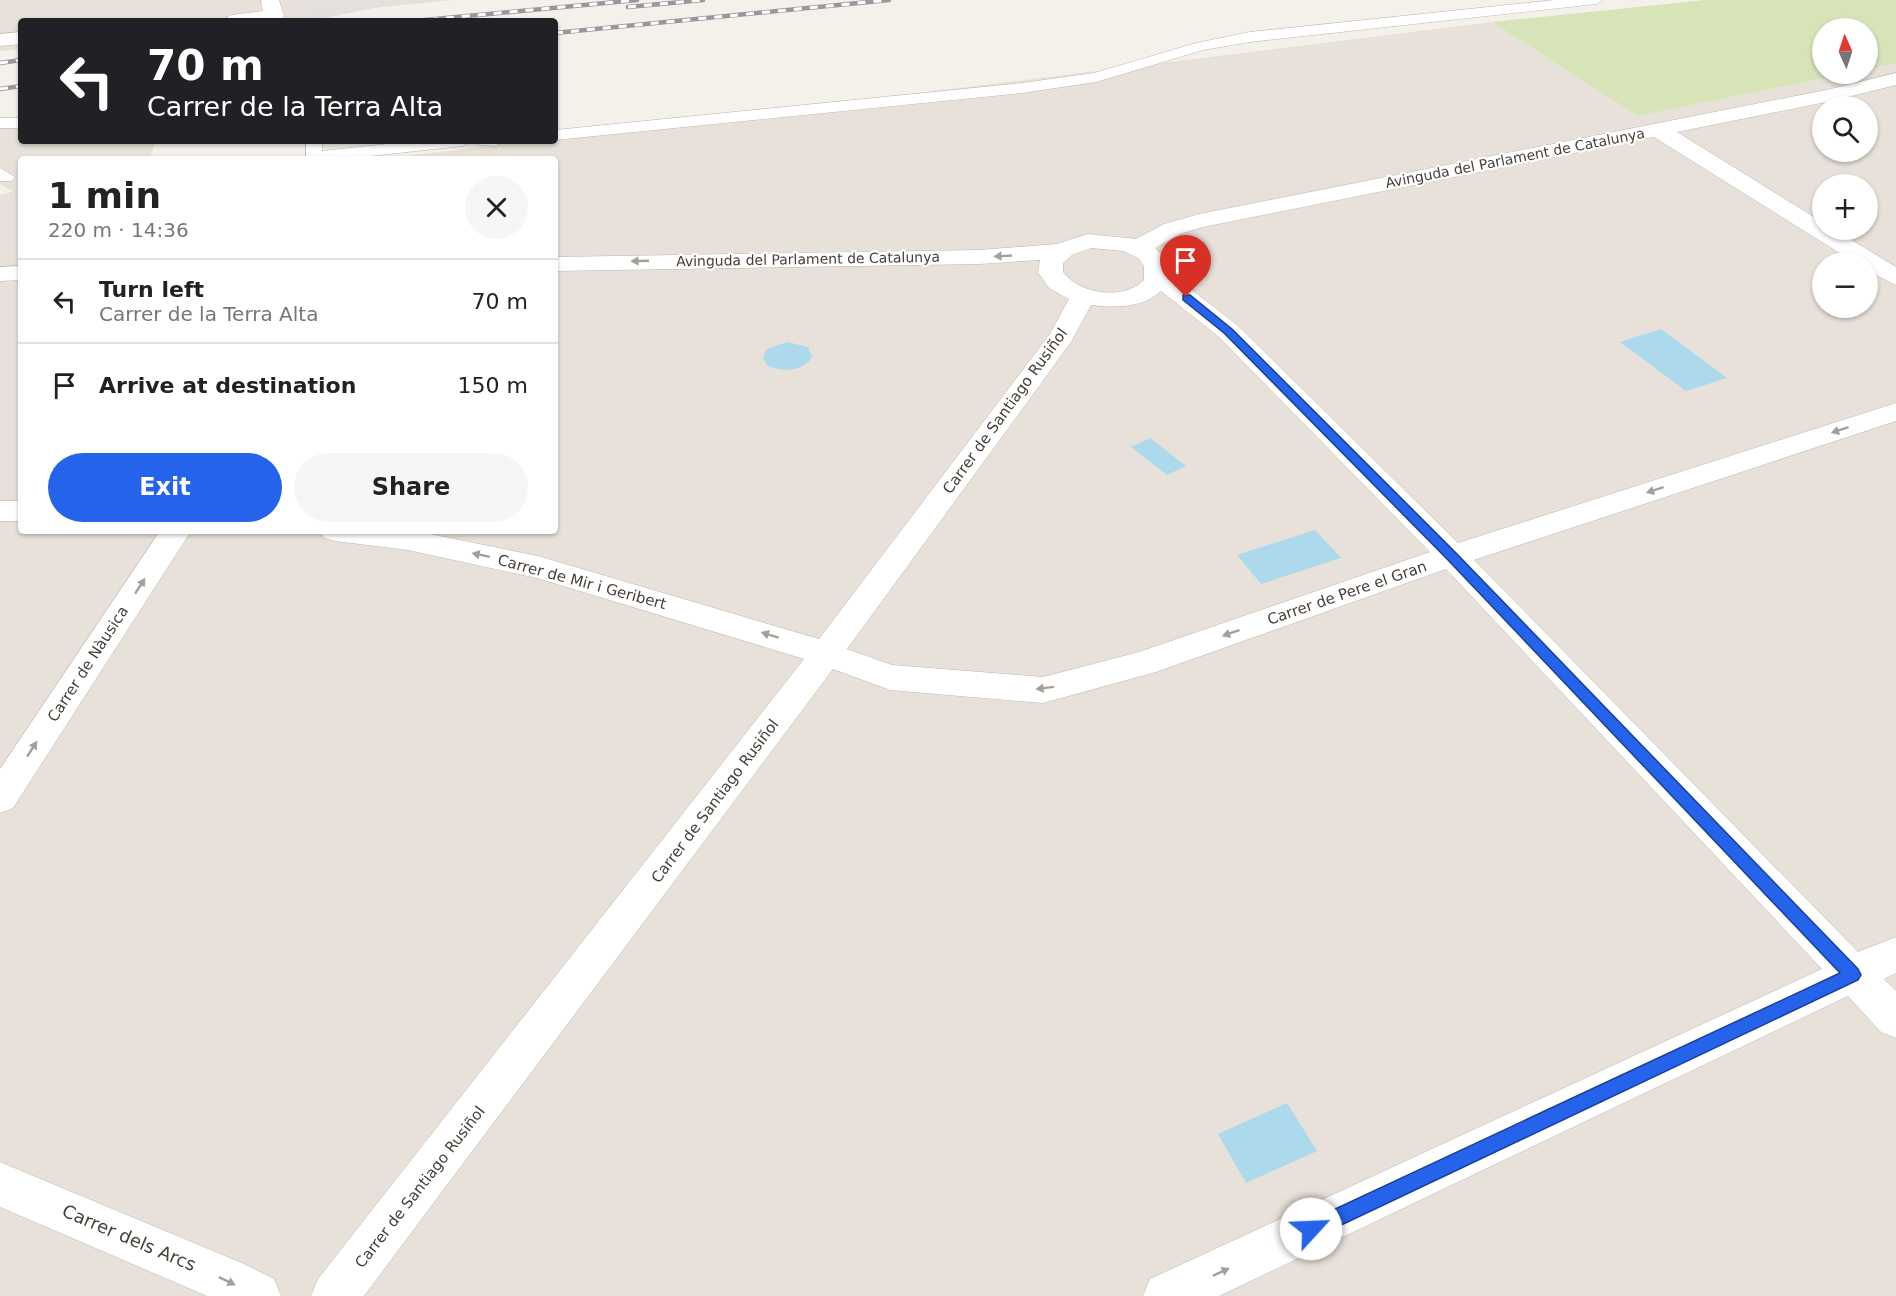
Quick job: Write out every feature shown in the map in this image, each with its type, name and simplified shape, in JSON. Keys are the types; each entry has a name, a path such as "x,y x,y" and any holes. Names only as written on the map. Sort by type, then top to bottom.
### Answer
{"street":[{"path":"240,18 272,8"},
{"path":"0,40 18,38"},
{"name":"Avinguda del Parlament de Catalunya","path":"558,264 979,257 1061,250 1088,241 1105,241 1138,248 1172,229 1199,221 1831,95 1896,79"},
{"path":"1831,95 1896,91"},
{"path":"1658,130 1896,278"},
{"path":"1061,250 1052,260 1050,270 1055,281 1066,290 1083,297 1103,300 1140,295 1153,287 1159,277 1158,266 1151,256 1138,248"},
{"path":"0,274 18,273"},
{"path":"1159,277 1228,331 1452,556 1896,1019"},
{"name":"Carrer de Santiago Rusiñol","path":"335,1296 824,656 1062,336 1083,297"},
{"name":"Carrer de Pere el Gran","path":"824,656 890,677 1043,690 1144,663 1452,556 1896,412"},
{"path":"0,511 18,511"},
{"name":"Carrer de Nàusica","path":"0,798 175,534"},
{"name":"Carrer de Mir i Geribert","path":"359,534 408,540 538,567 778,637 824,656"},
{"path":"1177,1294 1896,954"},
{"name":"Carrer dels Arcs","path":"0,1184 215,1275 256,1296"}],"lane":[{"path":"558,135 1022,88 1096,77 1201,46 1250,37 1596,0"},
{"path":"0,123 18,123"},
{"path":"331,156 437,144"}],"shaded area":[{"path":"0,0 450,0 373,8 323,18 18,18 18,49 0,51"},
{"path":"303,0 448,0 373,8 325,18 309,18"},
{"path":"1492,22 1638,116 1812,81 1812,84 1878,84 1878,67 1896,63 1896,1296 0,1296 0,195 13,191 0,184 0,119 18,120 18,144 154,144 151,156 18,156 18,534 558,534 558,156 405,156 505,144 558,144 558,138"}],"green space":[{"path":"1706,0 1896,0 1896,63 1878,67 1878,18 1812,18 1812,81 1638,116 1492,22"}],"water":[{"path":"1661,329 1727,378 1686,391 1620,342"},
{"path":"787,342 808,347 812,357 798,368 780,369 768,366 763,358 767,349"},
{"path":"1150,438 1186,466 1167,475 1131,447"},
{"path":"1315,530 1341,558 1261,584 1237,555"},
{"path":"1287,1103 1317,1151 1246,1183 1218,1134"}],"railway":[{"path":"446,18 637,0"},
{"path":"628,7 703,0"},
{"path":"558,33 889,0"},
{"path":"0,63 18,60"},
{"path":"0,89 18,86"}],"route":[{"path":"1186,297 1228,331 1452,556 1852,975 1311,1229"}]}
